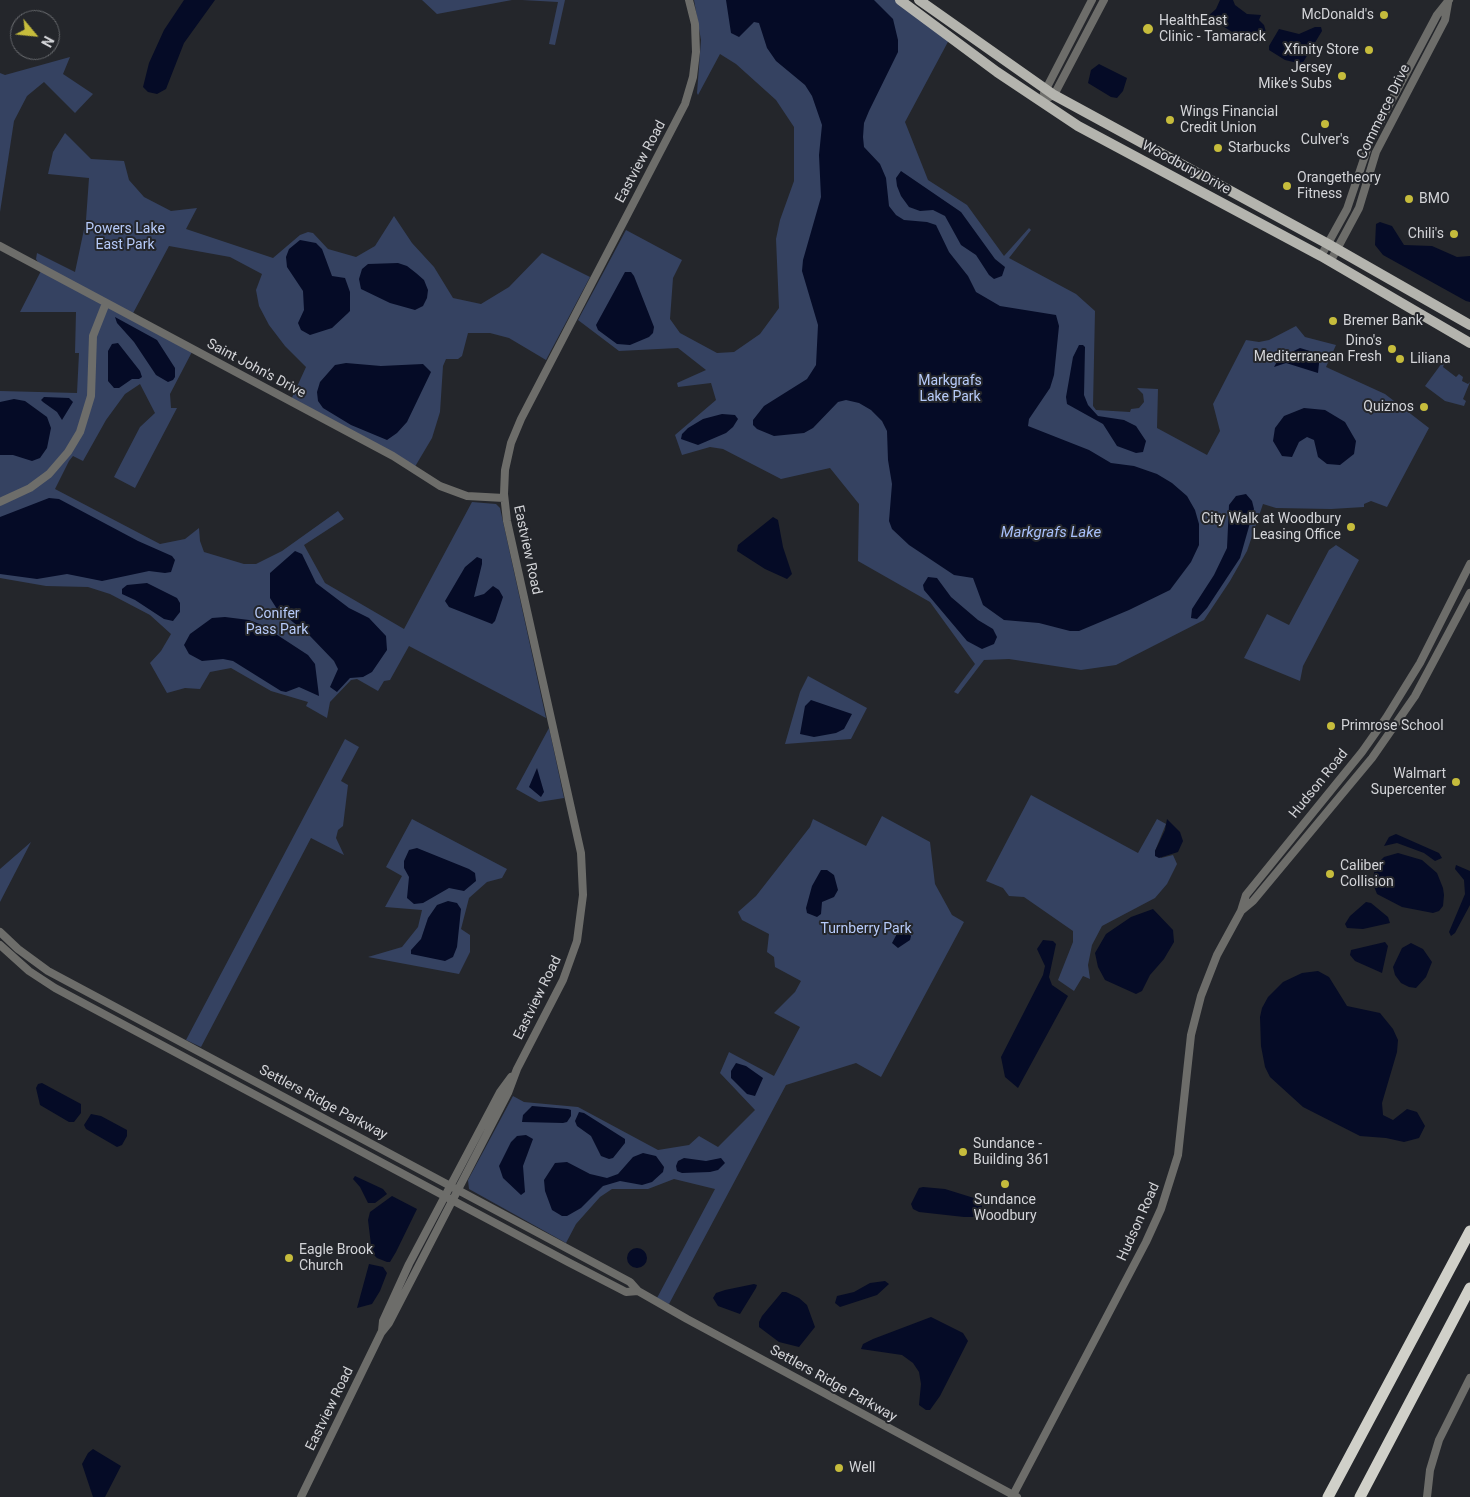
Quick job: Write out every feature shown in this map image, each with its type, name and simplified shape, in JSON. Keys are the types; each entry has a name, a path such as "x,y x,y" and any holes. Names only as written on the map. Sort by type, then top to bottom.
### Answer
{"highway":[{"path":"1328,1497 1470,1231"},
{"path":"1360,1497 1470,1288"}],"main road":[{"name":"Woodbury Drive","path":"900,0 997,72 1091,134 1326,259 1470,343"},
{"name":"Woodbury Drive","path":"919,0 1050,92 1333,247 1470,325"}],"street":[{"name":"Eastview Road","path":"301,1497 381,1333 383,1320 409,1264 508,1094 517,1069 558,990 572,957 581,918 583,873 579,840 509,529 504,498 506,464 517,427 685,104 693,77 696,52 695,24 689,0"},
{"path":"1050,92 1092,0"},
{"path":"1040,102 1050,92 1104,0"},
{"name":"Commerce Drive","path":"1326,259 1363,196 1376,152 1445,20 1449,1"},
{"name":"Saint John's Drive","path":"0,246 393,456 440,486 467,496 504,498"},
{"path":"0,502 40,482 56,467 75,441 85,421 91,396 93,336 106,304"},
{"name":"Hudson Road","path":"1014,1496 1146,1242 1161,1209 1172,1178 1182,1135 1189,1054 1199,1005 1213,962 1241,911 1250,890 1362,752 1395,705 1429,646 1470,564"},
{"name":"Hudson Road","path":"1241,911 1254,901 1372,758 1415,696 1470,593"},
{"name":"Settlers Ridge Parkway","path":"0,932 48,971 630,1282 638,1291 1014,1496"},
{"name":"Settlers Ridge Parkway","path":"0,945 29,970 55,988 626,1292 638,1291"},
{"path":"1427,1497 1430,1470 1439,1440 1470,1378"}],"green space":[{"path":"422,0 512,0 437,14"},
{"path":"522,0 565,0 555,45 549,44 558,2"},
{"name":"Markgrafs Lake Park","path":"694,0 900,0 950,38 905,122 928,180 967,205 1004,256 1029,228 1031,230 1009,258 1076,294 1095,311 1093,406 1096,410 1130,412 1131,409 1139,408 1144,402 1143,394 1137,388 1158,389 1157,428 1207,455 1220,431 1213,404 1246,340 1259,342 1269,340 1296,326 1305,337 1336,345 1326,367 1385,394 1429,428 1387,507 1371,501 1364,504 1364,507 1331,509 1276,508 1263,504 1247,551 1204,620 1116,665 1081,670 1009,659 984,660 958,694 954,692 975,664 930,602 858,561 859,504 830,468 781,479 723,449 710,447 682,455 675,435 716,400 711,383 678,387 677,383 706,370 678,348 619,351 578,320 626,230 682,260 673,278 670,319 680,333 717,353 734,352 760,334 779,308 776,239 780,220 794,181 794,127 776,100 736,64 720,54 698,95 701,40"},
{"path":"70,57 63,74 93,94 75,113 44,82 27,96 14,121 0,212 0,73 5,75"},
{"path":"65,133 91,159 124,161 129,180 144,197 171,211 197,208 186,229 273,258 300,235 308,232 313,233 328,249 356,257 375,246 394,216 412,243 434,267 453,298 481,304 509,287 542,253 590,277 546,360 509,338 490,333 468,333 462,356 458,359 446,359 443,366 440,412 432,438 413,470 290,402 306,367 285,346 269,325 259,306 256,290 262,274 230,257 169,246 131,317 193,350 170,394 171,408 177,408 135,488 114,477 140,427 155,413 140,384 125,394 106,420 83,461 73,456 55,489 160,544 185,539 199,528 200,541 204,552 244,564 256,564 282,551 338,511 344,519 304,545 325,583 404,629 472,502 496,504 500,508 546,718 409,646 390,680 384,681 378,691 357,679 351,680 330,702 327,718 306,706 308,702 271,691 231,668 210,672 200,689 185,688 167,693 150,663 161,651 171,634 150,615 110,594 88,587 46,586 0,578 0,391 77,393 79,353 75,353 76,312 20,312 42,269 36,259 37,253 75,272 86,220 89,178 48,174 53,152"},
{"path":"1442,363 1444,364 1443,367 1456,377 1459,374 1463,377 1462,381 1468,384 1470,382 1463,399 1466,401 1464,406 1445,401 1425,386"},
{"path":"1336,545 1359,560 1303,666 1300,681 1244,658 1267,614 1289,625 1329,550"},
{"path":"808,676 867,708 851,739 785,744 800,692"},
{"path":"549,728 564,798 539,802 516,789"},
{"path":"345,739 359,747 341,781 348,785 343,826 338,830 336,838 344,855 311,838 201,1047 186,1040"},
{"path":"1031,795 1138,853 1157,819 1166,824 1155,851 1161,858 1173,855 1177,864 1167,884 1155,898 1102,926 1092,945 1088,965 1090,979 1083,976 1074,991 1058,980 1073,942 1073,931 1024,897 1009,896 1003,888 986,881"},
{"name":"Turnberry Park","path":"882,816 930,842 935,884 952,915 964,922 881,1077 856,1063 786,1085 669,1304 657,1298 715,1189 674,1179 648,1189 612,1189 600,1197 576,1224 566,1243 469,1189 468,1180 513,1096 524,1102 578,1107 658,1150 689,1145 699,1136 718,1147 755,1110 720,1073 729,1052 774,1076 800,1027 774,1013 795,992 801,981 775,967 774,957 767,952 769,934 742,920 738,912 756,896 810,827 813,819 866,846"},
{"path":"412,819 507,869 502,878 487,882 469,898 461,929 470,935 470,952 459,974 368,957 402,947 418,927 422,910 385,907 402,876 386,867"},
{"path":"31,842 0,902 0,869"}],"water":[{"path":"184,0 215,0 184,43 166,89 157,94 148,92 143,87 149,63 164,30"},
{"name":"Markgrafs Lake","path":"726,0 874,0 893,19 898,40 898,52 864,123 863,137 864,147 880,164 886,178 889,206 896,215 904,220 927,222 936,225 949,252 968,276 976,292 1000,306 1056,315 1059,326 1054,375 1050,388 1029,419 1028,426 1089,450 1111,463 1134,466 1157,474 1172,483 1187,496 1195,510 1199,524 1199,545 1191,562 1170,590 1079,631 1070,631 1039,623 1004,620 983,605 973,578 954,575 909,545 892,529 889,521 892,484 888,460 887,431 882,421 871,410 859,403 846,400 838,402 813,428 804,433 774,436 757,429 753,425 753,420 764,406 807,379 816,365 818,325 802,271 803,260 821,197 819,155 822,125 812,96 805,85 776,61 767,48 759,23 754,22 739,37 731,33"},
{"path":"1220,0 1233,0 1235,5 1247,14 1261,15 1259,20 1264,25 1266,32 1258,43 1247,41 1216,22 1208,22 1207,17 1216,9"},
{"path":"1315,27 1321,27 1322,31 1302,64 1285,60 1269,50 1269,46 1279,29 1299,34"},
{"path":"1099,64 1127,78 1123,91 1117,98 1111,97 1088,83 1091,70"},
{"path":"901,171 961,212 995,259 1005,267 1002,276 994,279 989,275 976,255 961,245 945,216 933,210 920,211 909,207 897,186 896,178"},
{"path":"1380,222 1392,226 1404,245 1432,246 1457,257 1470,256 1470,302 1383,255 1375,245 1376,224"},
{"path":"300,240 316,243 322,249 332,276 345,278 350,292 350,311 332,328 310,335 301,330 298,323 304,310 303,291 287,267 286,257 289,249"},
{"path":"398,263 407,266 424,280 428,290 423,306 415,310 390,303 361,289 359,279 362,269 368,264"},
{"path":"625,272 631,272 634,276 654,327 653,333 649,337 630,345 617,344 598,330 596,325"},
{"path":"115,317 157,340 175,368 173,380 168,382 156,375 134,342 117,323"},
{"path":"118,343 140,371 142,377 132,379 119,388 114,388 108,381 108,351 112,344"},
{"path":"1079,345 1085,347 1084,395 1088,405 1098,416 1124,420 1136,426 1146,441 1143,452 1136,453 1117,446 1103,424 1067,404 1066,397 1073,357"},
{"path":"1300,348 1320,354 1318,373 1286,363 1274,367 1279,358"},
{"path":"346,363 381,366 423,364 431,372 407,422 387,440 351,425 323,408 318,401 317,392 320,382 335,365"},
{"path":"44,397 69,398 73,402 62,420 57,412 41,400"},
{"path":"14,399 25,401 47,417 51,428 47,448 40,458 32,461 13,455 0,455 0,402"},
{"path":"1304,408 1325,410 1345,422 1356,441 1354,454 1340,465 1327,464 1318,457 1314,440 1307,437 1299,442 1292,457 1282,456 1273,441 1275,428 1284,416"},
{"path":"722,414 735,415 738,419 726,433 698,445 681,439 682,434 688,428 703,419"},
{"path":"1246,494 1252,501 1254,509 1240,558 1207,608 1197,619 1191,618 1192,609 1214,575 1227,548 1229,505 1236,496"},
{"path":"49,498 59,499 138,541 172,556 175,560 171,572 149,571 102,581 67,574 37,579 0,574 0,517"},
{"path":"773,517 778,520 783,547 792,574 787,579 765,569 737,551 738,545"},
{"path":"295,551 302,554 316,583 349,608 369,618 386,636 387,650 372,672 363,677 350,678 337,692 330,687 338,669 334,661 310,636 277,609 270,598 270,573"},
{"path":"477,557 482,559 482,564 474,597 484,594 493,586 499,590 503,597 495,621 492,624 449,607 445,601 465,567"},
{"path":"928,577 937,578 951,597 978,620 993,629 997,637 994,644 982,649 967,641 924,590 923,585"},
{"path":"147,583 177,598 180,603 180,612 173,621 164,619 122,594 122,589 127,585"},
{"path":"225,617 249,620 262,625 308,655 315,664 319,696 299,687 286,692 281,691 233,661 223,659 202,661 189,654 184,645 190,634 212,618"},
{"path":"811,700 852,714 844,729 836,733 814,737 800,734 805,706"},
{"path":"537,768 544,792 541,797 529,787"},
{"path":"1167,819 1180,832 1183,841 1178,852 1159,858 1155,856 1155,851 1165,830"},
{"path":"1396,834 1439,853 1442,858 1435,861 1424,853 1397,843 1384,846 1389,837"},
{"path":"417,848 469,869 475,873 476,881 464,891 449,888 423,903 414,904 407,898 409,877 404,868 404,861 409,850"},
{"path":"1398,853 1422,860 1437,873 1444,895 1443,906 1439,911 1433,913 1402,907 1377,894 1372,881 1376,865 1384,857"},
{"path":"1456,865 1470,871 1470,905 1455,933 1451,936 1449,932 1465,894 1464,880 1455,869"},
{"path":"821,870 827,870 834,875 838,890 834,897 822,902 821,914 817,917 807,913 806,908 812,886"},
{"path":"448,901 457,903 461,909 457,947 453,957 445,961 411,954 411,950 421,939 428,918 437,905"},
{"path":"1366,902 1371,903 1388,917 1390,923 1363,929 1347,928 1345,924 1350,916"},
{"path":"1153,909 1173,930 1174,942 1164,959 1150,975 1142,991 1136,994 1105,980 1098,967 1095,953 1106,934 1131,917"},
{"path":"900,928 907,929 911,936 910,940 898,948 892,943"},
{"path":"1043,940 1053,941 1056,944 1049,977 1052,985 1068,996 1018,1088 1005,1077 1001,1057 1043,975 1045,966 1037,949"},
{"path":"1385,942 1388,946 1382,973 1355,961 1350,955 1351,950"},
{"path":"1411,943 1423,949 1432,962 1426,977 1416,988 1401,983 1395,975 1393,967 1402,948"},
{"path":"1318,971 1329,977 1347,1006 1380,1013 1393,1029 1398,1040 1397,1052 1382,1103 1383,1115 1393,1120 1407,1109 1417,1112 1425,1126 1419,1138 1404,1142 1386,1138 1360,1136 1303,1107 1270,1077 1265,1067 1261,1046 1260,1017 1262,1008 1268,997 1283,982 1302,973"},
{"path":"736,1063 746,1066 763,1078 755,1096 747,1094 731,1078 731,1071"},
{"path":"42,1083 81,1104 81,1113 74,1122 69,1122 40,1105 36,1088 38,1084"},
{"path":"532,1106 568,1109 571,1110 571,1116 567,1122 563,1123 522,1122 523,1115"},
{"path":"579,1112 584,1113 625,1139 625,1143 613,1158 609,1159 601,1156 591,1136 577,1126 575,1121"},
{"path":"91,1114 101,1116 127,1130 127,1136 122,1145 117,1147 86,1129 84,1125"},
{"path":"526,1135 533,1139 523,1166 525,1192 521,1195 503,1178 499,1166 511,1142 517,1136"},
{"path":"643,1153 656,1156 664,1167 663,1172 652,1182 642,1185 620,1181 603,1186 581,1208 567,1216 562,1216 552,1210 545,1191 544,1180 555,1163 567,1162 590,1174 607,1178 618,1174 633,1157"},
{"path":"684,1158 706,1161 721,1158 725,1163 718,1170 710,1172 682,1173 677,1171 676,1166 678,1161"},
{"path":"355,1176 383,1189 387,1194 375,1203 368,1203 360,1187 353,1179"},
{"path":"919,1188 945,1189 974,1198 981,1203 982,1207 975,1217 919,1212 913,1209 911,1204"},
{"path":"392,1196 417,1209 396,1252 390,1262 387,1262 377,1258 372,1253 368,1220 370,1212"},
{"path":"637,1248 644,1251 647,1258 644,1265 637,1268 630,1265 627,1258 630,1251"},
{"path":"369,1264 383,1267 387,1273 380,1291 372,1304 357,1308"},
{"path":"885,1281 889,1284 877,1295 840,1307 835,1303 837,1296 854,1292 870,1283"},
{"path":"754,1284 757,1285 756,1288 740,1314 718,1306 713,1298 716,1293"},
{"path":"782,1292 799,1298 807,1305 815,1327 799,1347 779,1342 759,1327 762,1316"},
{"path":"931,1317 963,1333 968,1341 940,1396 930,1410 926,1410 919,1405 921,1384 919,1372 913,1363 902,1355 861,1349 863,1344 873,1339"},
{"path":"93,1449 121,1466 105,1497 93,1497 82,1464 88,1453"}],"place":[{"name":"McDonald's","path":"1384,15"},
{"name":"HealthEast Clinic - Tamarack","path":"1148,29"},
{"name":"Xfinity Store","path":"1369,50"},
{"name":"Jersey Mike's Subs","path":"1342,76"},
{"name":"Wings Financial Credit Union","path":"1170,120"},
{"name":"Culver's","path":"1325,124"},
{"name":"Starbucks","path":"1218,148"},
{"name":"Orangetheory Fitness","path":"1287,186"},
{"name":"BMO","path":"1409,199"},
{"name":"Chili's","path":"1454,234"},
{"name":"Bremer Bank","path":"1333,321"},
{"name":"Dino's Mediterranean Fresh","path":"1392,349"},
{"name":"Liliana","path":"1400,359"},
{"name":"Quiznos","path":"1424,407"},
{"name":"City Walk at Woodbury Leasing Office","path":"1351,527"},
{"name":"Primrose School","path":"1331,726"},
{"name":"Walmart Supercenter","path":"1456,782"},
{"name":"Caliber Collision","path":"1330,874"},
{"name":"Sundance - Building 361","path":"963,1152"},
{"name":"Sundance Woodbury","path":"1005,1184"},
{"name":"Eagle Brook Church","path":"289,1258"},
{"name":"Well","path":"839,1468"}],"park label":[{"name":"Powers Lake East Park","path":"125,237"},
{"name":"Conifer Pass Park","path":"277,622"}]}
